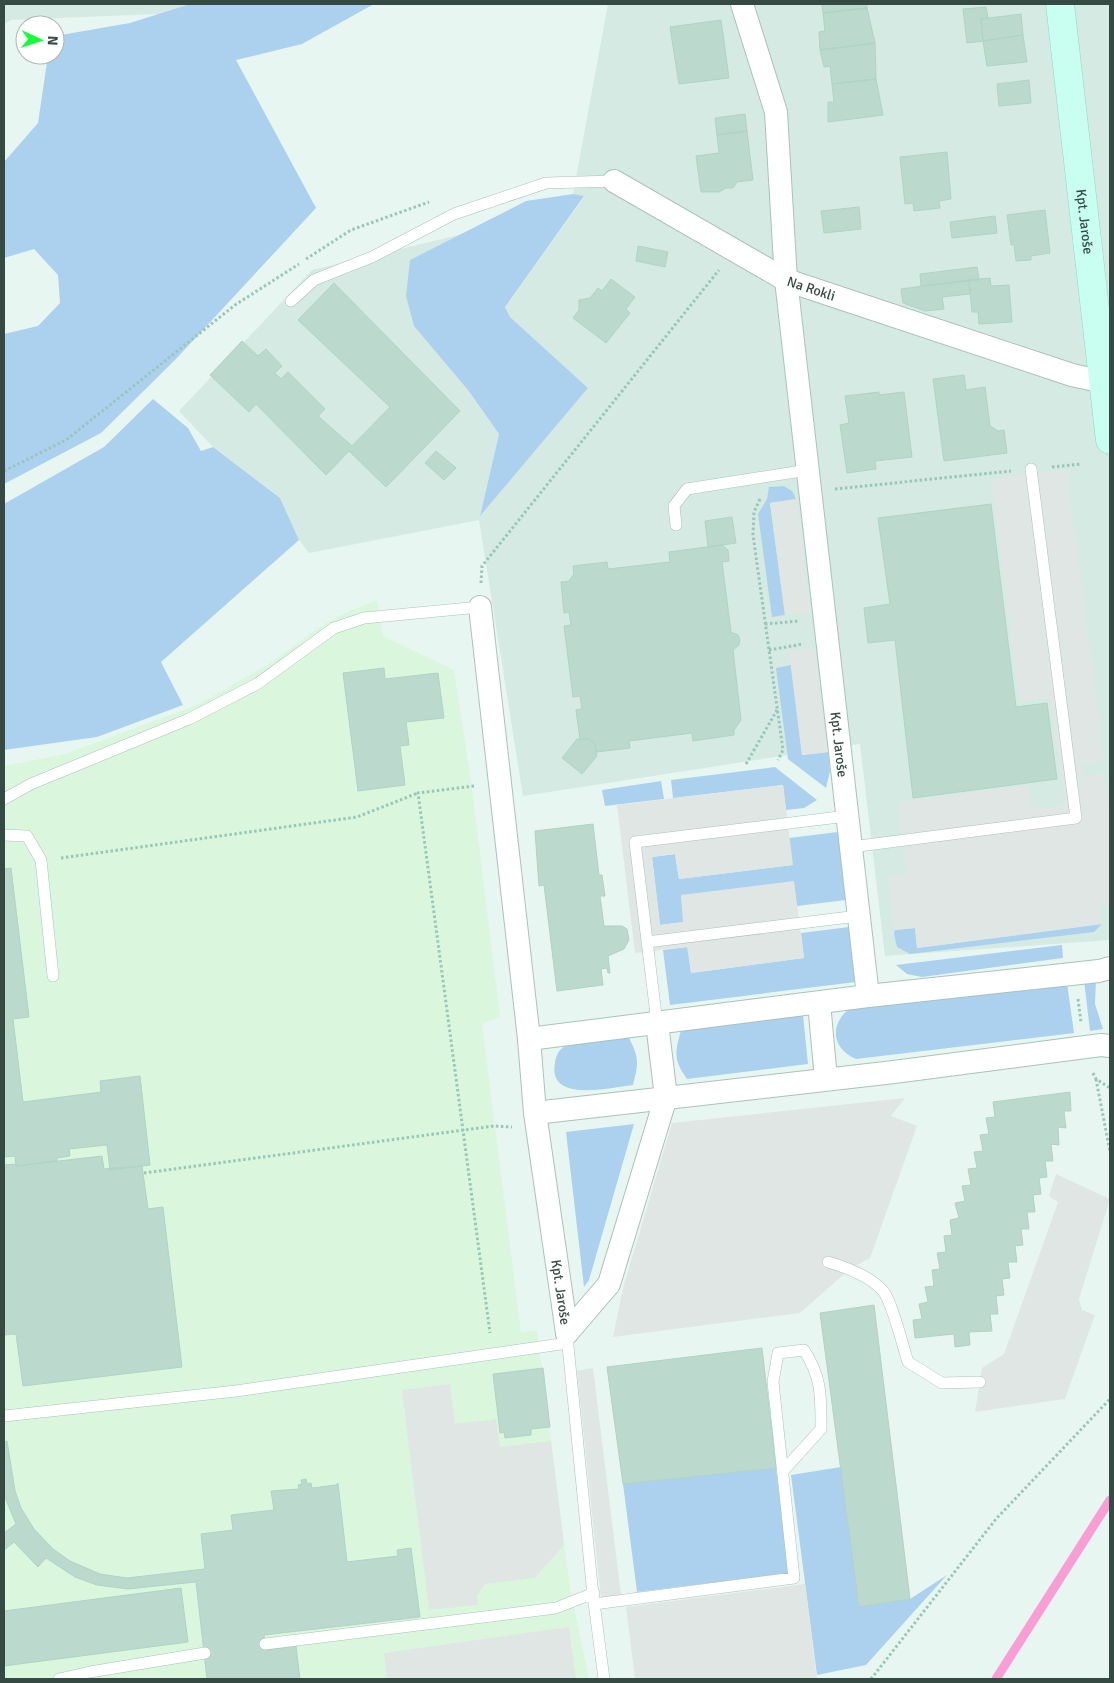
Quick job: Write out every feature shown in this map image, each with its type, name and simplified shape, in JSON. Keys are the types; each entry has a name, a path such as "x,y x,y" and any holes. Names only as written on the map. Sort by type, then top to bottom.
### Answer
{"street":[{"name":"Na Rokli","path":"742,4 776,112 786,280 1072,375 1104,382"},
{"name":"Kpt. Jaroše","path":"1060,4 1110,440"},
{"path":"614,181 786,280"},
{"name":"Kpt. Jaroše","path":"786,280 868,996"},
{"name":"Kpt. Jaroše","path":"480,607 529,1039 536,1121 568,1338"},
{"path":"529,1039 868,996 1099,971 1110,968"},
{"path":"818,1003 826,1079"},
{"path":"657,1023 666,1097"},
{"path":"536,1121 666,1097 1110,1046"},
{"name":"Kpt. Jaroše","path":"568,1338 609,1284 666,1097"}],"lane":[{"path":"291,301 314,280 372,256 454,214 546,183 614,181"},
{"path":"851,847 1076,818 1031,469"},
{"path":"676,525 674,506 687,489 808,470"},
{"path":"4,799 32,784 189,719 257,684 334,628 364,618 480,607"},
{"path":"657,1023 635,842 847,816"},
{"path":"4,835 27,836 41,860 53,976"},
{"path":"647,942 858,916"},
{"path":"828,1262 850,1269 884,1291 908,1362 942,1382 980,1382"},
{"path":"4,1416 236,1391 493,1354 568,1338 604,1679"},
{"path":"265,1644 435,1625 556,1608 594,1598 794,1578 773,1382 778,1353 804,1350 816,1368 821,1395 821,1430 783,1471"},
{"path":"59,1679 205,1653"}],"path":[{"path":"4,471 66,440 235,305 302,261"},
{"path":"480,607 482,566 719,270 729,271"},
{"path":"810,492 1081,464"},
{"path":"762,477 763,494 754,512 753,535 783,750 778,760"},
{"path":"765,624 796,620 807,625"},
{"path":"769,650 799,646 804,644 809,638"},
{"path":"746,764 777,710"},
{"path":"41,860 357,817 418,793 500,783"},
{"path":"418,793 493,1354"},
{"path":"1077,989 1081,1024"},
{"path":"1096,1079 1110,1152"},
{"path":"144,1173 536,1121"},
{"path":"871,1679 996,1519 1110,1399"}],"shaded area":[{"path":"4,4 190,4 158,14 65,18 65,15 15,15 15,20 4,24"},
{"path":"190,4 374,4 302,44 236,60 316,208 175,360 101,433 4,484 4,334 38,326 60,303 58,275 34,249 4,258 4,162 38,123 47,65 65,65 65,34 130,23"},
{"path":"608,4 1110,4 1110,940 885,956 860,744 523,796 479,520 309,553 299,540 280,498 213,447 179,411 312,270 463,234 410,260 468,390 499,434 480,515 588,388 510,317 505,307 584,197 573,194"},
{"path":"573,194 584,196 505,307 510,317 588,388 480,516 499,434 468,390 414,326 406,296 410,260 526,201"},
{"path":"153,399 188,428 201,451 213,447 280,498 299,540 161,662 183,705 97,737 4,750 4,504 104,447"},
{"path":"1066,469 1104,761 1081,765 1083,776 1105,773 1110,813 1110,905 1099,907 1102,924 917,948 915,928 895,930 888,876 907,873 898,802 1028,785 1031,809 1065,805 1051,698 1019,702 991,479"},
{"path":"784,486 792,491 796,499 770,503 785,615 772,617 758,514 767,499 769,487"},
{"path":"796,499 810,612 785,615 770,503"},
{"path":"377,600 383,636 454,670 472,787 500,1017 482,1023 521,1332 537,1330 570,1588 589,1679 4,1679 4,766 65,754 197,705 269,664 340,615"},
{"path":"814,648 828,752 802,755 789,652"},
{"path":"791,665 802,755 828,752 830,771 826,788 788,759 776,668"},
{"path":"775,767 817,800 804,808 786,810 783,785 673,798 671,780"},
{"path":"661,781 664,799 605,806 602,790"},
{"path":"783,785 793,865 679,879 675,854 652,857 660,925 683,922 681,895 794,881 804,958 691,973 687,947 635,953 617,805"},
{"path":"838,832 846,900 797,906 681,895 684,922 660,925 652,857 675,854 679,879 792,865 789,838"},
{"path":"1102,924 1094,932 910,954 897,947 894,934 895,930 915,928 917,948"},
{"path":"849,927 856,982 670,1005 663,950 688,947 691,973 804,958 801,933"},
{"path":"1062,945 1063,958 922,977 907,974 896,965"},
{"path":"1096,979 1095,1004 1103,1029 1090,1031 1084,980"},
{"path":"1067,983 1074,1033 856,1059 842,1049 836,1036 838,1022 849,1009"},
{"path":"803,1015 808,1064 687,1079 677,1061 677,1045 681,1030"},
{"path":"628,1036 637,1060 633,1085 597,1090 571,1089 561,1084 555,1076 557,1055 567,1045 588,1040"},
{"path":"905,1098 891,1116 917,1126 870,1258 850,1269 800,1313 613,1337 623,1288 672,1123"},
{"path":"634,1124 589,1280 584,1287 566,1132"},
{"path":"1056,1174 1110,1199 1079,1299 1082,1310 1095,1315 1065,1399 975,1412 982,1368 1004,1354 1058,1202 1049,1196"},
{"path":"593,1368 621,1595 601,1598 577,1371"},
{"path":"450,1384 455,1424 496,1419 500,1447 551,1441 564,1545 535,1578 485,1584 477,1596 478,1605 429,1610 402,1390"},
{"path":"841,1467 859,1607 910,1599 947,1575 866,1665 817,1675 791,1475"},
{"path":"776,1468 789,1573 637,1592 623,1484"},
{"path":"805,1584 817,1679 635,1679 626,1607"},
{"path":"569,1627 576,1679 387,1679 384,1653"}],"building":[{"path":"822,4 867,4 867,8 823,13"},
{"path":"986,7 988,18 981,19 983,41 967,43 963,9"},
{"path":"867,8 875,43 820,50 819,32 825,31 823,13"},
{"path":"1021,14 1023,35 983,41 981,19"},
{"path":"721,20 729,78 679,84 670,27"},
{"path":"1023,35 1027,62 987,66 983,41"},
{"path":"875,43 876,79 832,84 830,66 824,67 820,50"},
{"path":"876,79 883,115 828,122 828,102 834,102 832,84"},
{"path":"1029,80 1031,103 999,106 997,84"},
{"path":"745,114 747,131 717,135 715,118"},
{"path":"747,131 753,180 737,182 733,188 726,188 719,192 701,192 696,156 719,153 717,135"},
{"path":"947,152 951,199 939,201 940,208 914,211 913,203 905,204 900,157"},
{"path":"859,207 861,229 824,233 821,211"},
{"path":"1045,210 1050,253 1031,256 1031,260 1016,261 1014,245 1011,245 1007,215"},
{"path":"995,216 997,233 952,238 950,222"},
{"path":"638,246 668,252 665,267 636,261"},
{"path":"977,267 979,280 921,286 920,274"},
{"path":"990,278 991,286 1009,285 1012,322 979,324 978,312 972,312 969,280"},
{"path":"611,279 635,297 626,309 630,313 606,343 573,318 579,310 579,300 590,298 598,288 602,291"},
{"path":"969,280 970,294 942,297 944,309 925,311 903,303 901,289"},
{"path":"334,283 460,411 386,487 349,451 326,475 256,404 249,412 210,375 242,341 258,356 266,349 282,366 275,373 281,379 288,372 325,409 318,416 352,446 390,407 298,320"},
{"path":"964,375 966,390 985,387 990,426 998,431 1004,430 1007,453 944,461 933,379"},
{"path":"879,392 879,395 904,392 912,457 875,461 876,469 847,473 840,425 849,423 845,396"},
{"path":"436,451 456,468 444,480 425,463"},
{"path":"991,504 1016,707 1047,703 1057,779 913,798 895,640 868,643 864,608 890,604 878,518"},
{"path":"732,517 736,543 708,547 705,521"},
{"path":"722,545 728,550 729,561 722,562 731,632 738,635 740,640 739,645 733,650 741,720 734,730 734,735 693,741 692,733 629,741 630,748 596,752 595,744 589,739 580,739 576,710 582,709 580,696 573,697 564,626 571,625 569,612 564,613 561,582 569,581 574,574 573,566 607,562 608,569 670,562 669,552"},
{"path":"384,668 385,679 438,673 444,718 406,722 409,745 400,746 405,785 358,791 343,673"},
{"path":"577,739 589,739 595,744 597,756 582,774 562,758"},
{"path":"593,824 599,875 602,875 605,896 600,896 604,926 622,926 627,929 629,940 624,949 608,956 610,973 608,973 607,968 601,969 603,985 557,991 544,885 539,886 535,831"},
{"path":"11,868 29,1017 13,1019 23,1102 101,1092 100,1081 140,1076 150,1165 110,1170 107,1145 69,1149 70,1156 57,1158 57,1161 16,1166 15,1156 4,1157 4,869"},
{"path":"1070,1092 1071,1111 1064,1111 1066,1128 1058,1127 1059,1145 1051,1144 1053,1161 1045,1161 1047,1177 1039,1178 1041,1194 1033,1195 1035,1212 1027,1212 1029,1229 1021,1229 1023,1245 1015,1246 1017,1262 1008,1262 1010,1278 1002,1279 1004,1295 996,1296 998,1314 990,1314 992,1331 969,1332 970,1345 955,1347 954,1334 915,1338 913,1320 922,1319 919,1304 928,1302 925,1287 934,1286 932,1270 940,1269 937,1253 946,1252 944,1236 952,1235 950,1220 959,1218 955,1203 965,1201 962,1186 971,1185 968,1169 977,1168 974,1152 983,1151 980,1135 989,1134 986,1118 995,1117 993,1102"},
{"path":"102,1156 104,1169 142,1166 148,1209 163,1207 182,1367 23,1386 16,1334 4,1335 4,1165 16,1164 16,1166"},
{"path":"874,1305 910,1599 859,1607 820,1313"},
{"path":"762,1348 776,1468 623,1484 607,1367"},
{"path":"543,1368 550,1427 531,1429 531,1435 505,1438 504,1432 500,1433 493,1374"},
{"path":"7,1441 15,1491 21,1508 34,1529 53,1549 70,1561 100,1574 127,1578 205,1569 201,1534 233,1530 231,1515 274,1510 271,1491 299,1489 298,1485 302,1484 301,1480 306,1479 307,1484 311,1483 312,1488 336,1485 338,1483 347,1562 398,1556 397,1550 411,1548 420,1617 264,1635 266,1650 296,1646 300,1679 207,1679 196,1582 128,1589 97,1585 75,1577 46,1558 38,1567 14,1542 4,1550 4,1533 16,1524 4,1495 4,1442"},
{"path":"181,1588 188,1642 4,1666 4,1611"}],"waterway":[{"path":"996,1679 1110,1500"}]}
